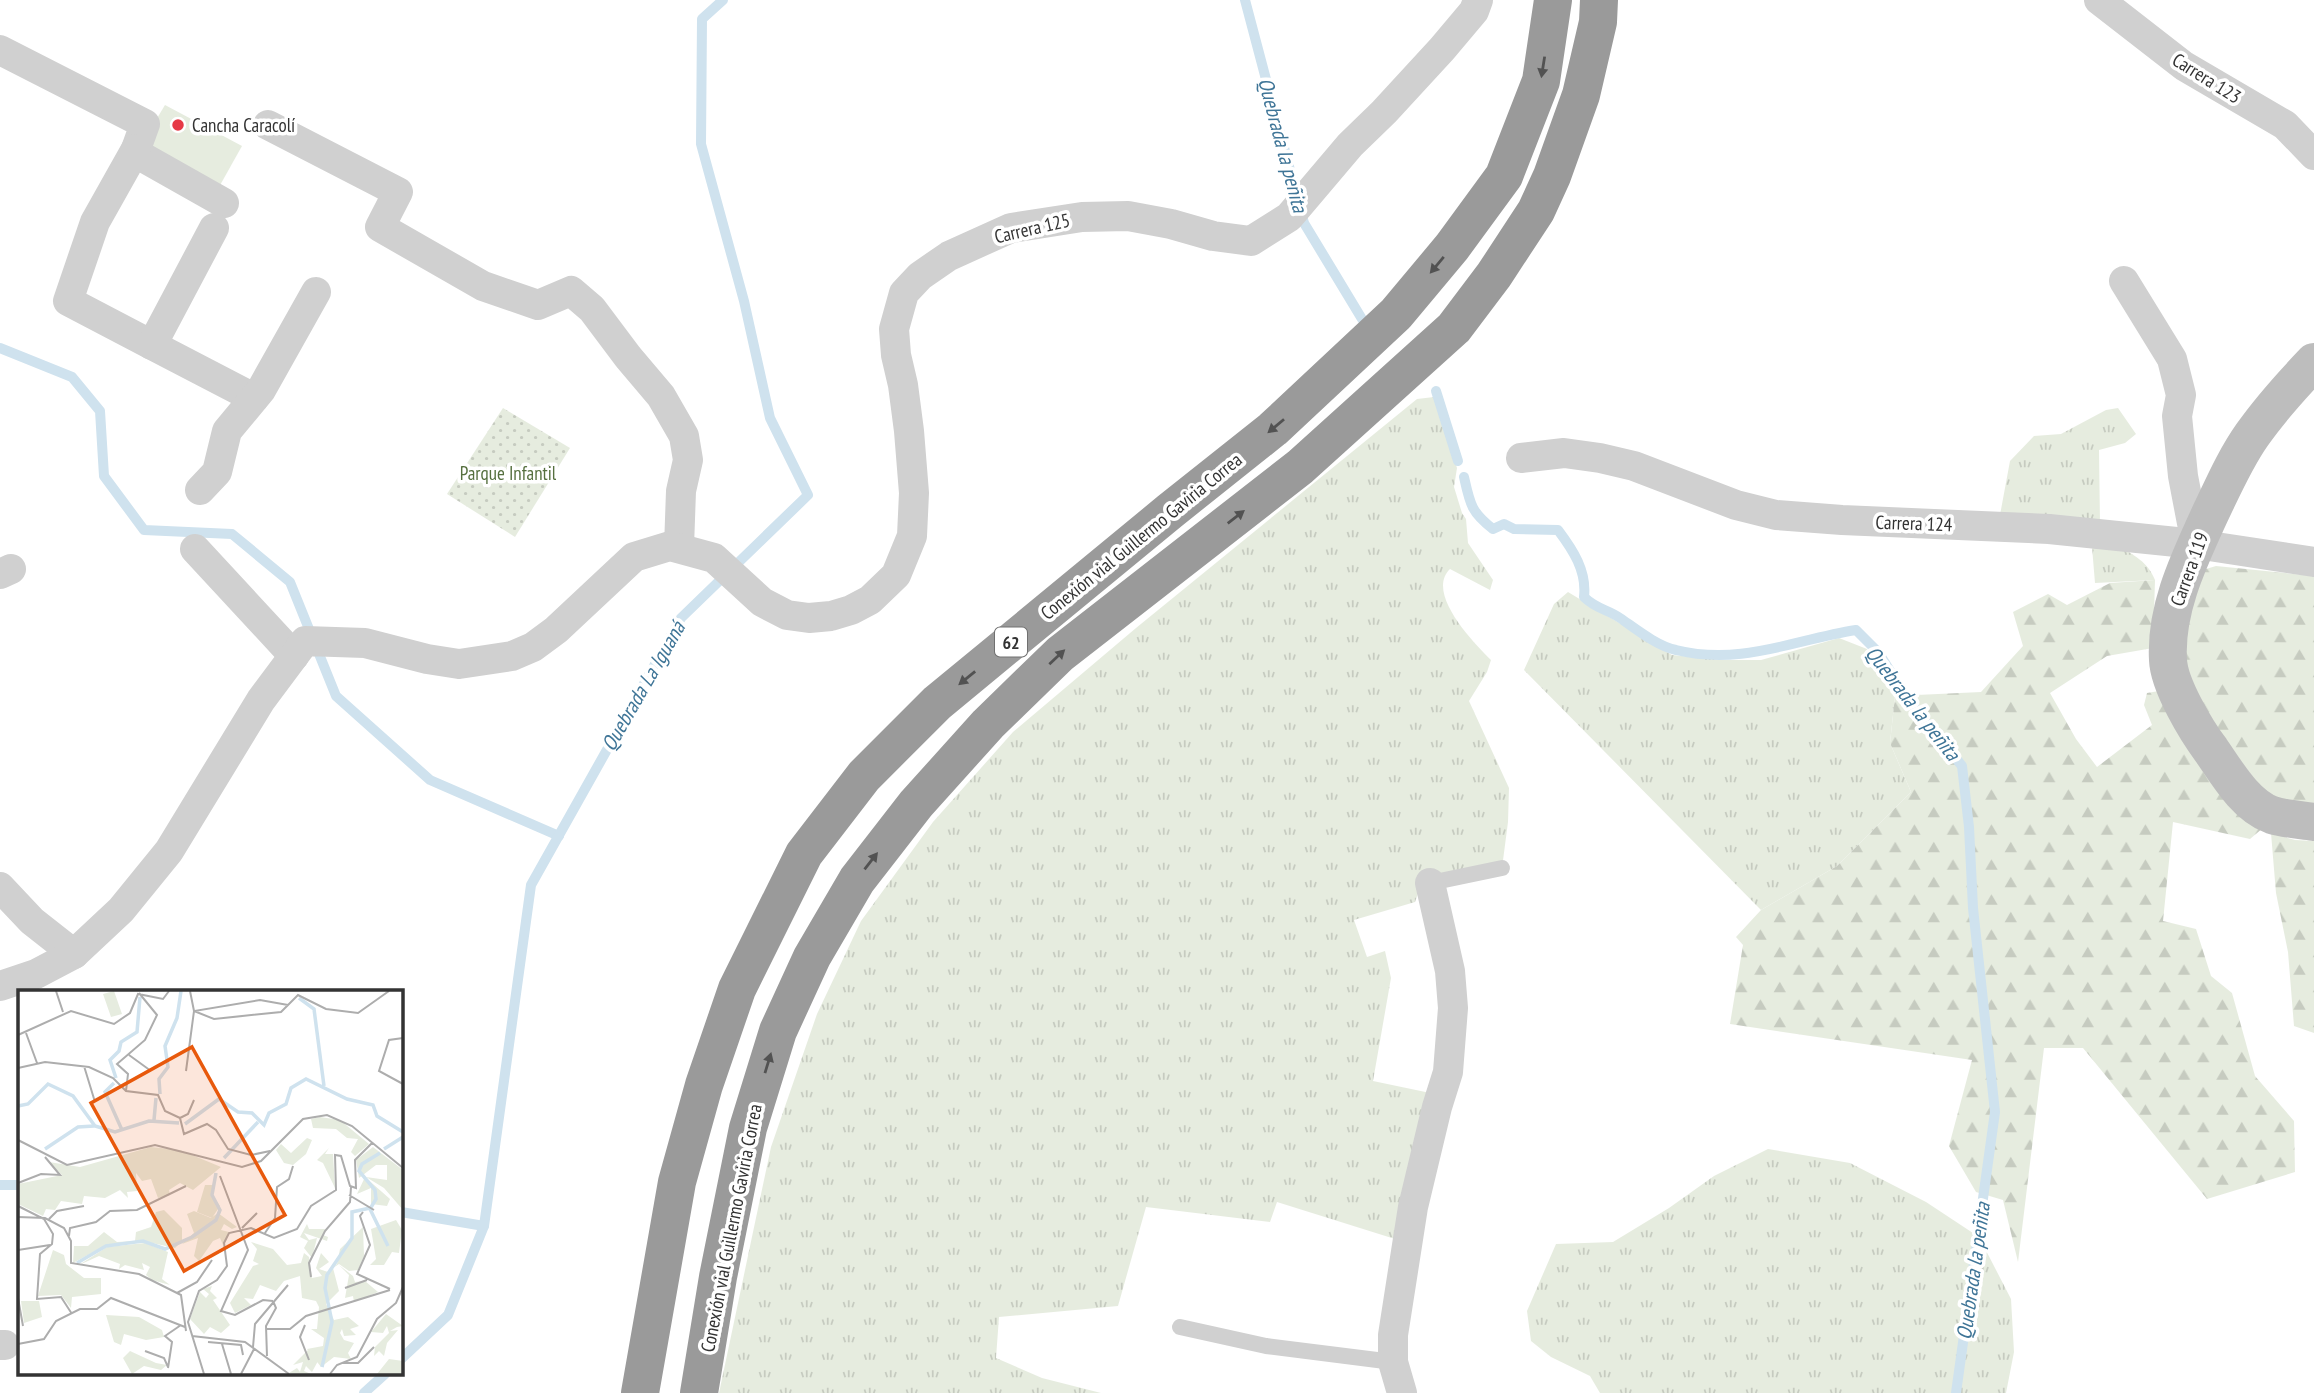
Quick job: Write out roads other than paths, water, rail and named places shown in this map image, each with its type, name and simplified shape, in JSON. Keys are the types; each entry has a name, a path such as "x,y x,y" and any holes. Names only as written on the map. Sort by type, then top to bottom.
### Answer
{"highway":[{"name":"Conexión vial Guillermo Gaviria Correa","path":"640,1393 677,1182 704,1085 737,989 804,854 864,776 937,703 1170,510 1273,429 1396,314 1452,247 1504,176 1541,81 1553,0"},
{"name":"Conexión vial Guillermo Gaviria Correa","path":"699,1393 718,1277 751,1115 778,1031 812,957 857,880 925,794 988,724 1060,654 1300,467 1454,328 1494,275 1536,211 1552,176 1581,95 1598,22 1599,0"}],"street":[{"name":"Carrera 125","path":"679,547 714,558 775,608 809,618 831,616 870,600 896,575 912,536 914,494 909,431 894,329 904,293 920,276 949,256 1012,229 1105,215 1128,216 1213,236 1251,241 1289,217 1350,145 1450,39 1474,11 1478,0"},
{"name":"Carrera 123","path":"2099,0 2185,66 2285,125 2314,155"},
{"path":"0,50 145,124 136,149 95,222 68,301 254,398"},
{"path":"0,986 36,974 74,954 121,910 169,851 261,700 305,641 365,643 459,664 512,656 533,647 556,630 634,557 670,546 679,547 681,491 688,460 684,436 661,396 592,309 570,291 538,305 483,286 380,227 398,191 268,125"},
{"path":"136,149 139,155 219,216 152,345"},
{"path":"2124,281 2172,359 2181,395 2177,416 2183,476 2196,544"},
{"path":"200,490 217,472 227,431 254,398 316,292"},
{"name":"Carrera 119","path":"2314,362 2276,403 2251,436 2226,481 2178,589 2170,623 2168,662 2180,698 2204,741 2240,790 2254,804 2272,814 2314,822"},
{"name":"Carrera 124","path":"1521,458 1556,445 1634,466 1737,505 1776,514 1842,520 2049,529 2196,544 2314,562"},
{"path":"195,549 294,656"},
{"path":"1402,1393 1393,1362 1393,1335 1413,1207 1437,1107 1446,1083 1453,1008 1450,971 1430,883"},
{"path":"0,887 32,921 74,954"}],"lane":[{"path":"1430,883 1502,868"},
{"path":"1180,1327 1266,1346 1393,1362"}],"waterway":[{"name":"Quebrada La Iguaná","path":"402,1358 448,1315 484,1226 531,885 681,618 808,495 770,418 744,301 701,144 702,19 723,0"},
{"name":"Quebrada la peñita","path":"1245,0 1304,223 1362,319"},
{"path":"0,348 72,377 100,411 104,476 144,530 232,534 290,582 336,696 430,780 559,836"},
{"name":"Quebrada la peñita","path":"1436,391 1458,461"},
{"name":"Quebrada la peñita","path":"1464,477 1472,507 1493,529 1504,524 1514,529 1558,530 1574,553 1581,570 1584,597 1669,648 1700,654 1745,653 1856,630 1878,652 1909,701 1962,766 1969,827 1973,908 1995,1112 1956,1393"},
{"path":"0,1185 18,1185"},
{"path":"402,1212 484,1226"},
{"name":"Quebrada La Iguaná","path":"364,1393 383,1376"}],"place":[{"name":"Cancha Caracolí","path":"178,125"}],"park label":[{"name":"Parque Infantil","path":"508,473"}]}
